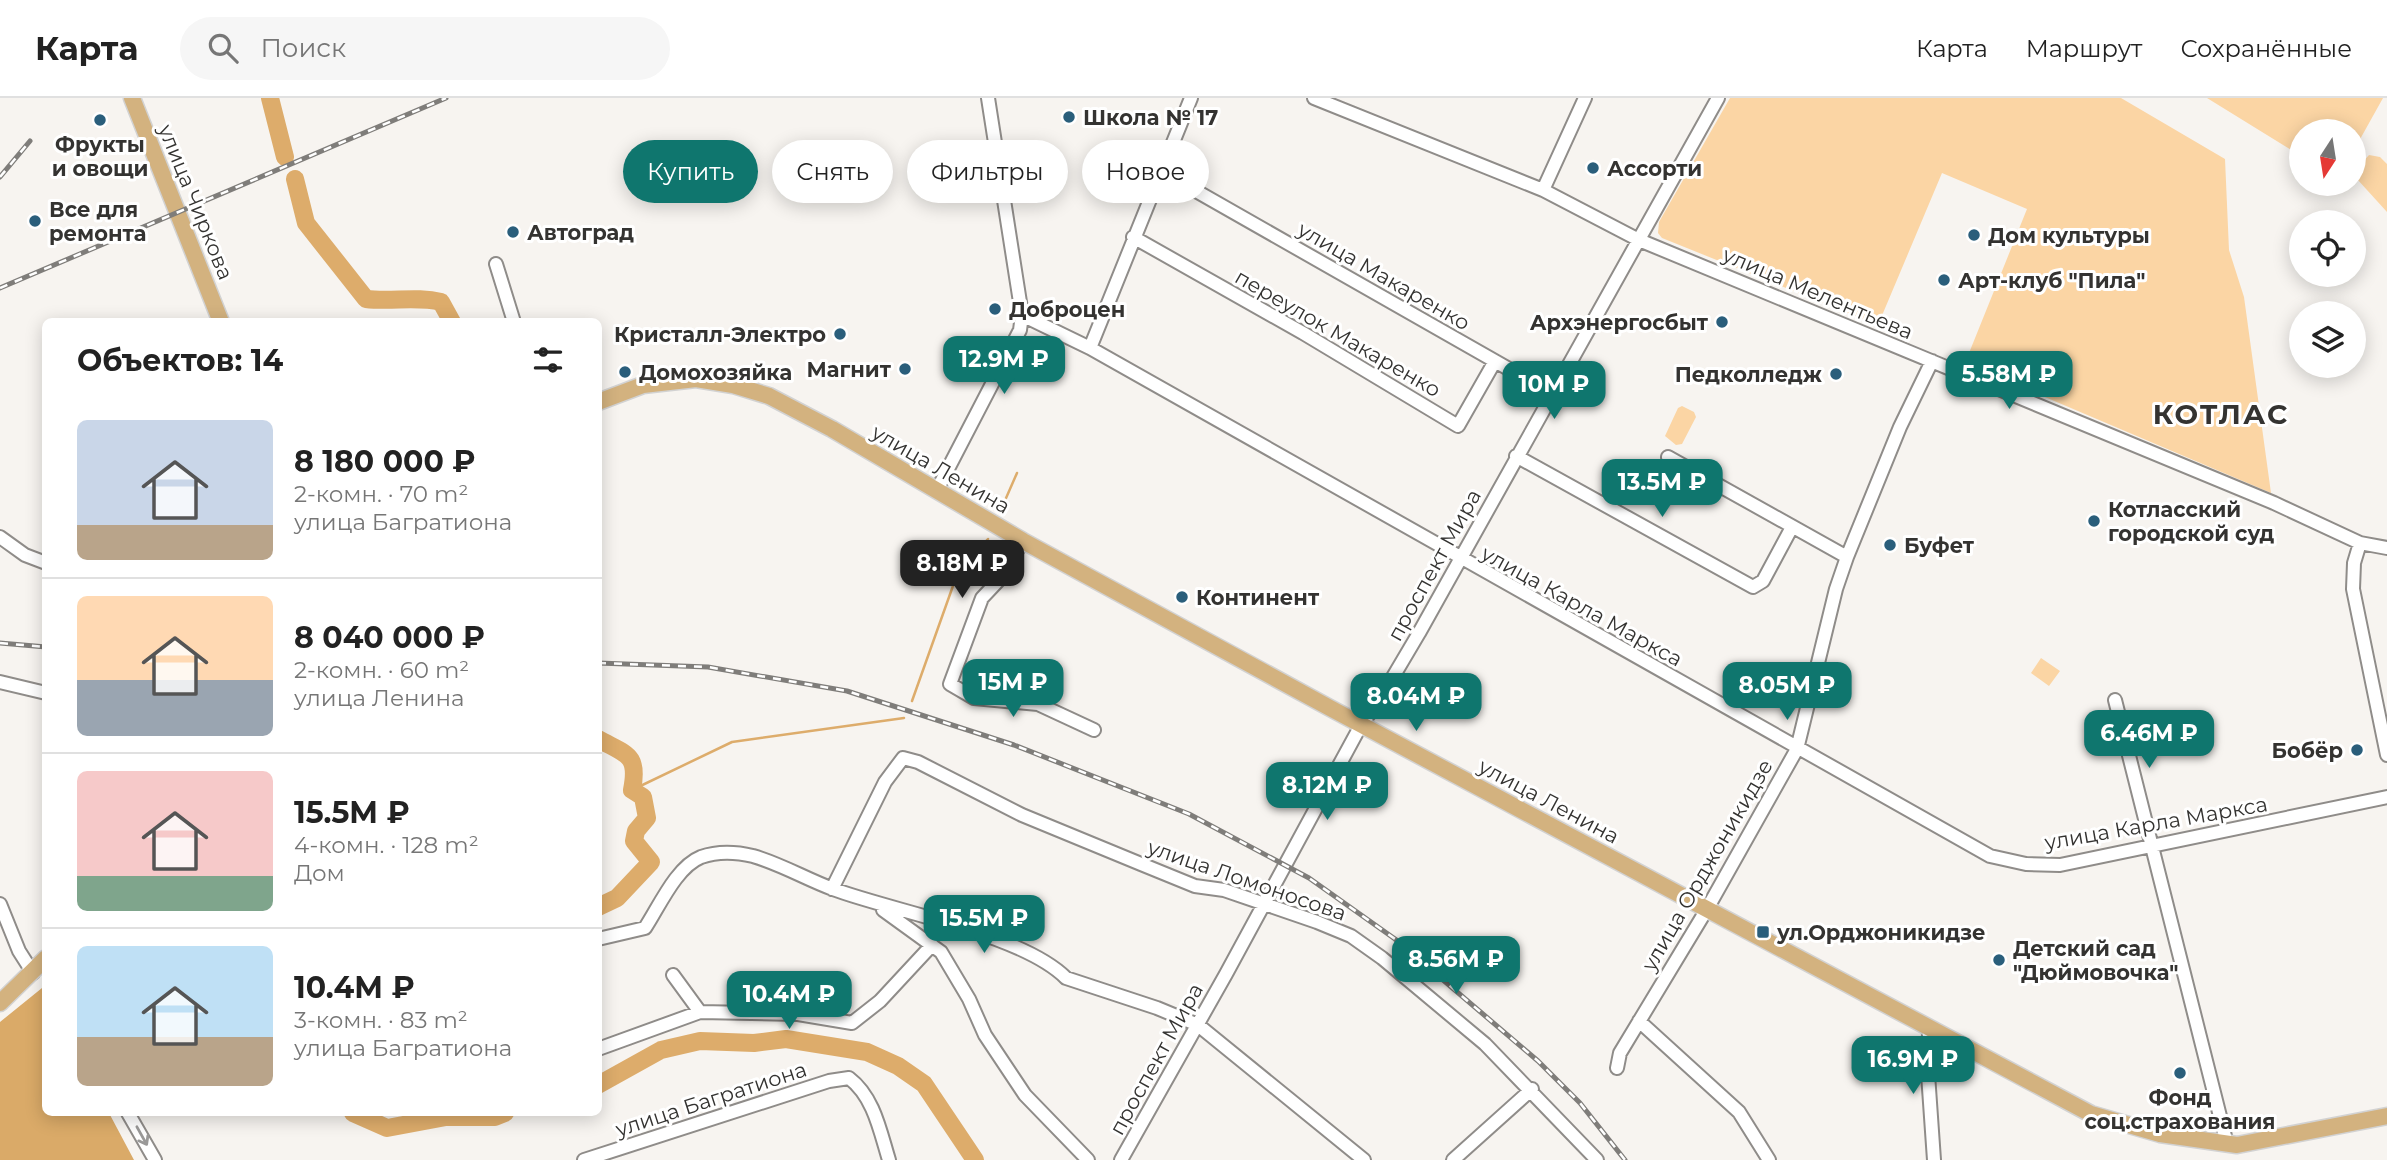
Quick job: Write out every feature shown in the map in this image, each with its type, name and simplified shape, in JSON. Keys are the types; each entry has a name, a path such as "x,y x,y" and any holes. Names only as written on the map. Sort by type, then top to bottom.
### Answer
{"main road":[{"name":"улица Чиркова","path":"132,98 219,318"},
{"name":"улица Ленина","path":"602,400 643,385 696,379 733,385 769,396 814,419 1023,541 1361,724 1929,1031 2068,1104 2112,1122 2160,1134 2227,1144 2247,1152 2387,1116"},
{"path":"0,1003 42,963"}],"street":[{"path":"937,490 1020,330 1022,315 988,98"},
{"path":"1174,140 1191,98"},
{"name":"улица Мелентьева","path":"1314,98 1543,190 1639,240 2274,503 2360,543 2387,548"},
{"path":"1543,190 1585,98"},
{"name":"проспект Мира","path":"1121,1160 1185,1043 1198,1025 1361,724 1380,699 1718,98"},
{"name":"улица Макаренко","path":"1209,198 1551,393"},
{"path":"1090,348 1147,203"},
{"name":"переулок Макаренко","path":"1133,237 1303,332 1458,426 1495,361"},
{"path":"496,264 513,318"},
{"name":"улица Карла Маркса","path":"1022,315 1090,348 1459,559 1990,856 2026,864 2060,865 2387,797"},
{"name":"улица Орджоникидзе","path":"1617,1068 1620,1053 1707,909 1797,748 1836,589 1847,557 1900,427 1931,361"},
{"path":"1516,456 1753,587 1763,580 1792,527"},
{"path":"1668,457 1847,557"},
{"path":"0,537 24,555 42,562"},
{"path":"1023,541 998,581 982,598 950,684 974,698 1038,704 1094,730"},
{"path":"2360,543 2354,563 2353,589 2387,755"},
{"path":"0,682 42,692"},
{"path":"2115,700 2150,848 2227,1144"},
{"name":"улица Ломоносова","path":"832,889 885,782 903,758 918,762 1022,815 1150,868 1195,886 1224,890 1317,922 1365,946 1452,1014 1532,1089 1597,1160"},
{"path":"602,938 645,928 683,872 699,858 726,852 753,856 832,889 1012,946 1055,967 1066,978 1157,1008 1198,1025 1364,1160"},
{"path":"868,901 932,945 954,973 985,1035 1026,1095 1088,1160"},
{"path":"0,904 19,951 42,963"},
{"path":"602,1048 700,1012 799,1014 852,1023 880,1001 932,945"},
{"path":"673,975 700,1012"},
{"path":"1639,1021 1739,1112 1769,1160"},
{"path":"1929,1031 1928,1074 1934,1160"},
{"name":"улица Багратиона","path":"584,1160 829,1081 849,1078 860,1086 875,1114 889,1160"},
{"path":"1453,1160 1532,1089"},
{"path":"130,1116 155,1160"}],"shaded area":[{"path":"1730,98 2121,98 2225,159 2229,250 2244,297 2271,493 1965,363 2027,209 1942,173 1878,325 1662,238 1658,233 1659,222"},
{"path":"2207,98 2383,98 2366,128 2366,119 2289,119 2289,149"},
{"path":"2369,155 2380,157 2387,164 2387,212 2366,189 2366,158"},
{"path":"1682,406 1694,412 1696,417 1682,444 1676,445 1665,436 1678,408"},
{"path":"2041,658 2060,671 2049,686 2031,673"},
{"path":"42,988 42,1116 111,1116 134,1160 0,1160 0,1022"}],"waterway":[{"path":"270,98 285,157"},
{"path":"295,179 306,223 366,299 423,299 441,302 450,318"},
{"path":"1003,505 1017,473"},
{"path":"969,559 988,539"},
{"path":"912,701 959,569"},
{"path":"632,790 732,742 904,718"},
{"path":"602,741 623,753 632,762 632,790 643,797 647,818 636,831 634,841 651,862 617,898 602,905"},
{"path":"602,1083 661,1050 700,1041 754,1043 786,1039 867,1052 898,1066 924,1084 975,1160"},
{"path":"360,1116 387,1128 446,1117 498,1116"}],"railway":[{"path":"0,288 446,98"},
{"path":"0,177 30,141"},
{"path":"0,643 42,647"},
{"path":"602,663 708,667 847,691 1014,745 1189,814 1309,878 1395,939 1538,1061 1580,1103 1625,1160"}],"place":[{"name":"Школа № 17","path":"1069,117"},
{"name":"Фрукты и овощи","path":"100,120"},
{"name":"Ассорти","path":"1593,168"},
{"name":"Все для ремонта","path":"35,221"},
{"name":"Автоград","path":"513,232"},
{"name":"Дом культуры","path":"1974,235"},
{"name":"Арт-клуб \"Пила\"","path":"1944,280"},
{"name":"Доброцен","path":"995,309"},
{"name":"Архэнергосбыт","path":"1722,322"},
{"name":"Кристалл-Электро","path":"840,334"},
{"name":"Магнит","path":"905,369"},
{"name":"Домохозяйка","path":"625,372"},
{"name":"Педколледж","path":"1836,374"},
{"name":"Котласский городской суд","path":"2094,521"},
{"name":"Буфет","path":"1890,545"},
{"name":"Континент","path":"1182,597"},
{"name":"Бобёр","path":"2357,750"},
{"name":"ул.Орджоникидзе","path":"1763,932"},
{"name":"Детский сад \"Дюймовочка\"","path":"1999,960"},
{"name":"Фонд соц.страхования","path":"2180,1073"}],"district":[{"name":"КОТЛАС","path":"2221,414"}]}
